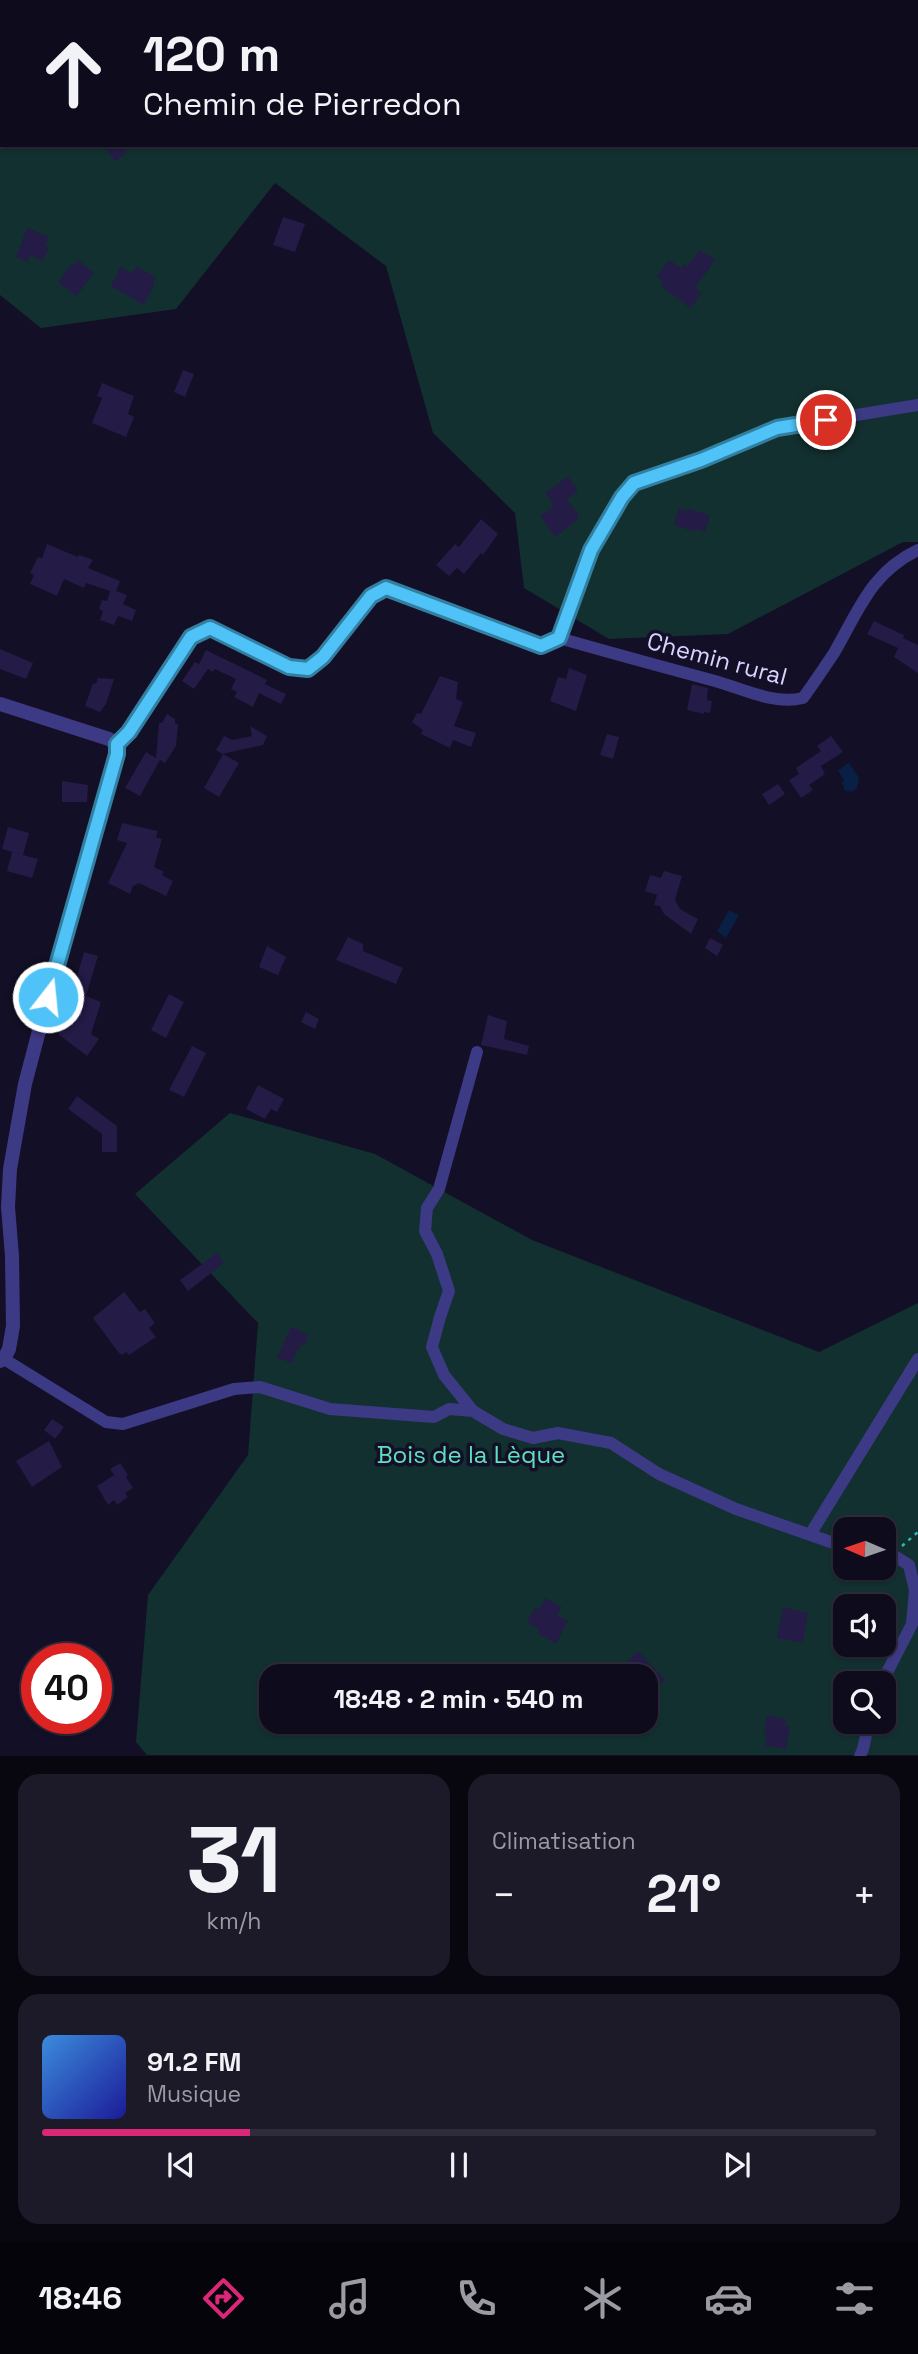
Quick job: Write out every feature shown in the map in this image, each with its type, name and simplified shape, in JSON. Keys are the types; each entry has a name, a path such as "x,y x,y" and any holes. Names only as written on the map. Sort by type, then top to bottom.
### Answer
{"street":[{"path":"473,1411 449,1409 434,1417 330,1409 260,1387 234,1389 123,1424 106,1422 2,1360 9,1349 13,1326 8,1207 10,1169 23,1096 36,1036 117,754 117,744 129,732 191,637 210,628 289,667 308,669 323,657 371,596 386,588 541,646 559,638 591,550 622,497 634,483 701,460 777,428 918,405"},
{"name":"Chemin rural","path":"559,638 768,698 789,701 803,698 834,652 860,602 883,574 918,550"},
{"path":"0,704 109,739 117,744"},
{"path":"477,1052 439,1189 427,1208 425,1231 437,1254 449,1291 432,1347 444,1375 473,1411 503,1429 533,1438 558,1433 611,1443 659,1474 736,1509 833,1542"},
{"path":"811,1533 918,1359"},
{"path":"888,1671 912,1624 915,1590 909,1565 896,1559"},
{"path":"860,1755 866,1734"}],"path":[{"path":"896,1549 918,1532"}],"green space":[{"path":"0,147 918,147 918,542 903,542 728,634 609,639 524,588 515,513 433,433 386,266 275,183 176,309 41,328 0,295"},
{"name":"Bois de la Lèque","path":"230,1113 375,1154 532,1240 819,1352 918,1303 918,1755 147,1755 136,1742 148,1595 248,1455 258,1323 135,1194"}],"water":[{"path":"849,763 859,778 857,788 852,792 844,790 841,783 844,781 838,770"},
{"path":"729,910 739,915 726,938 717,931"}],"building":[{"path":"104,147 122,147 126,153 115,161"},
{"path":"283,217 305,224 295,252 273,245"},
{"path":"27,228 49,237 45,246 49,248 43,261 30,255 27,262 16,257"},
{"path":"700,250 715,260 695,288 702,293 690,308 661,286 664,282 657,276 669,260 681,268 684,264 687,266"},
{"path":"78,260 94,273 76,296 58,282"},
{"path":"120,267 131,273 138,267 156,277 144,305 111,286"},
{"path":"183,370 194,374 185,397 174,392"},
{"path":"102,383 134,396 128,414 134,417 126,437 92,423 102,398 97,396"},
{"path":"568,477 578,491 567,499 578,515 578,520 555,537 540,516 554,506 545,493"},
{"path":"679,508 687,511 688,508 710,516 705,532 696,529 695,532 674,525"},
{"path":"481,519 498,534 483,555 481,553 464,574 457,568 449,576 436,565 455,544 459,547"},
{"path":"47,544 93,560 88,568 120,581 116,591 127,595 123,604 136,610 132,621 118,616 114,625 100,620 102,600 107,601 110,591 86,583 84,588 64,579 57,596 30,584 34,575 30,573 38,557 42,558"},
{"path":"874,621 918,645 918,673 894,657 898,648 867,634"},
{"path":"0,649 33,663 26,679 0,669"},
{"path":"206,650 267,680 265,684 286,694 281,704 259,693 253,707 234,697 237,692 231,689 236,679 215,669 213,672 208,669 194,689 182,681 195,662 199,664"},
{"path":"569,668 587,675 576,711 550,701 558,677 566,679"},
{"path":"440,676 458,682 456,699 463,702 454,726 476,733 471,747 453,740 450,748 421,734 423,730 412,722 417,713 421,714"},
{"path":"98,678 114,679 106,704 100,712 85,706 93,683 96,684"},
{"path":"692,684 708,688 707,700 712,701 710,713 687,710"},
{"path":"167,714 178,724 176,746 165,763 160,760 140,796 125,788 146,752 156,758 159,723 162,723"},
{"path":"250,726 267,736 263,745 222,754 216,750 224,736 232,740 252,736"},
{"path":"607,734 619,737 613,759 600,755"},
{"path":"831,736 843,752 821,766 825,774 809,785 813,790 801,798 789,780 799,774 796,768 821,751 817,746"},
{"path":"223,754 239,763 219,797 204,788"},
{"path":"62,781 88,785 87,802 62,802"},
{"path":"778,784 785,794 769,805 762,794"},
{"path":"122,823 158,831 156,837 162,839 154,867 173,881 166,896 139,883 133,886 130,894 108,883 127,843 117,840"},
{"path":"8,827 29,833 23,855 2,849"},
{"path":"12,852 38,859 32,878 7,871"},
{"path":"664,871 682,876 675,900 680,909 698,919 691,934 664,914 660,906 654,905 657,895 645,891 650,875 661,878"},
{"path":"348,937 363,944 363,951 403,968 396,984 336,960"},
{"path":"710,938 723,945 717,956 705,948"},
{"path":"267,946 286,957 278,975 259,967"},
{"path":"84,952 98,956 86,996 101,1002 91,1034 99,1039 87,1056 58,1034"},
{"path":"169,994 184,1002 166,1038 151,1030"},
{"path":"306,1012 319,1019 315,1029 301,1022"},
{"path":"488,1015 507,1021 504,1039 529,1046 527,1055 481,1045"},
{"path":"192,1046 206,1053 184,1097 169,1090"},
{"path":"258,1085 284,1099 277,1112 271,1109 265,1119 246,1109"},
{"path":"77,1096 117,1126 117,1152 102,1152 102,1134 68,1109"},
{"path":"217,1253 224,1263 188,1291 180,1280"},
{"path":"124,1292 140,1312 145,1309 155,1323 149,1328 156,1337 129,1355 126,1352 122,1355 118,1352 93,1318"},
{"path":"291,1327 308,1334 305,1345 301,1344 299,1350 297,1349 292,1363 277,1358"},
{"path":"52,1419 64,1427 55,1439 44,1430"},
{"path":"49,1441 62,1467 32,1487 16,1461"},
{"path":"120,1463 133,1488 125,1493 128,1497 117,1505 114,1500 108,1505 97,1486 114,1475 110,1469"},
{"path":"545,1598 562,1607 557,1615 568,1621 556,1644 537,1633 539,1629 527,1622 535,1608 539,1610"},
{"path":"783,1607 808,1613 803,1643 777,1638"},
{"path":"638,1651 650,1664 625,1664"},
{"path":"658,1672 665,1680 658,1687"},
{"path":"767,1715 786,1719 785,1725 790,1726 786,1749 765,1746"}],"route":[{"path":"48,997 117,754 117,744 129,732 191,637 210,628 289,667 308,669 323,657 371,596 386,588 541,646 559,638 591,550 622,497 634,483 701,460 777,428 826,420"}]}
